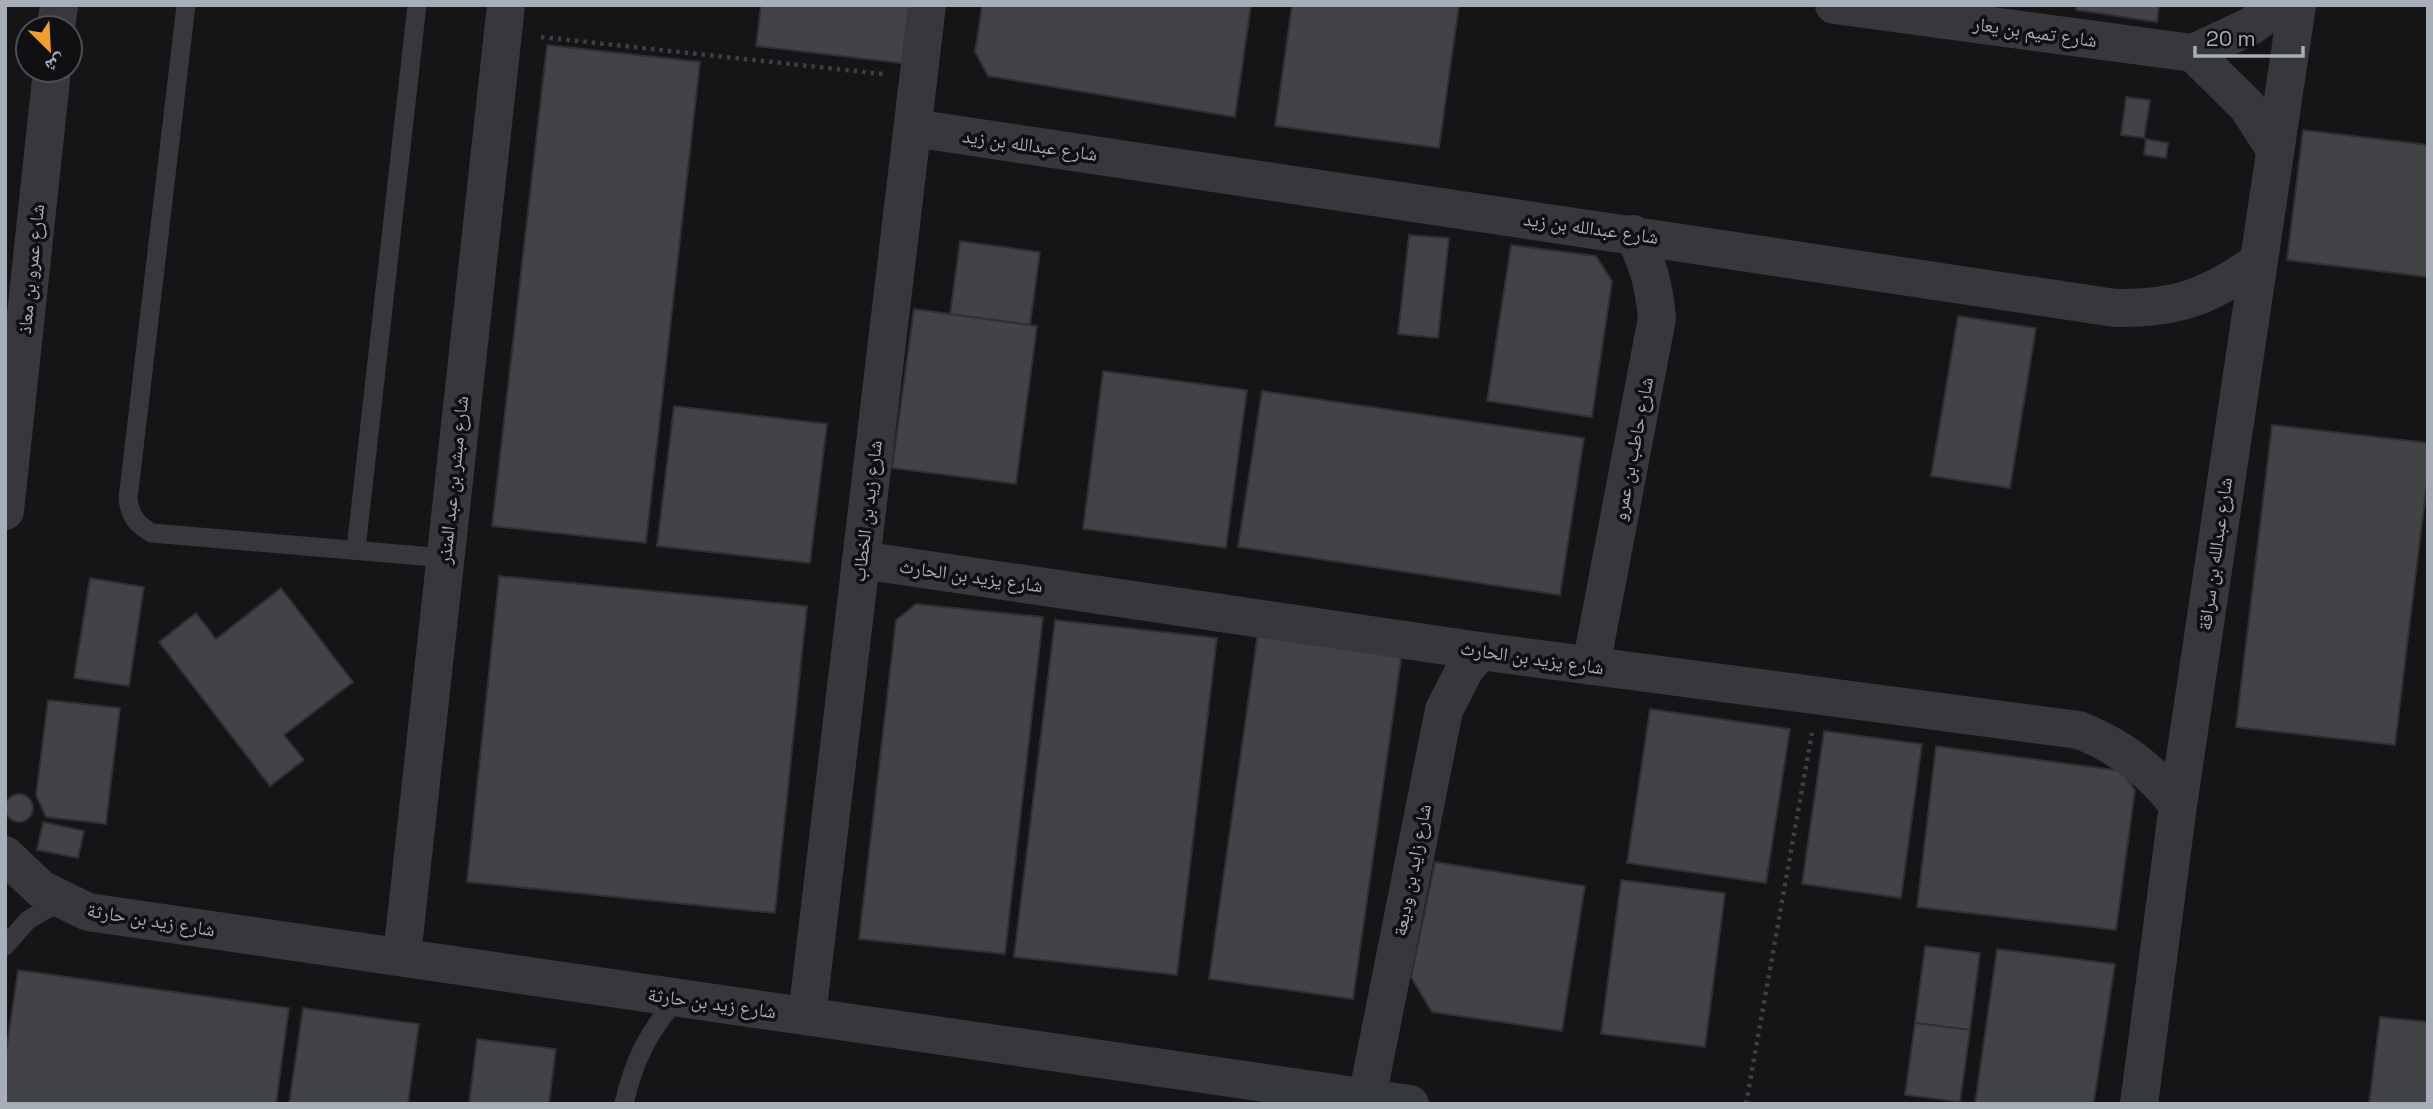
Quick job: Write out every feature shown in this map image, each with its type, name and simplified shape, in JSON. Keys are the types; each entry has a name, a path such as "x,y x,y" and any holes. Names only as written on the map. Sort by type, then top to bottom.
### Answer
{"street":[{"name":"شارع زيد بن الخطاب","path":"807,1016 927,5"},
{"name":"شارع تميم بن يعار","path":"1834,5 2193,53"},
{"path":"2274,148 2238,96 2193,53 2251,26 2279,5"},
{"name":"شارع عبدالله بن سراقة","path":"2139,1104 2178,805 2297,5"},
{"name":"شارع مبشر بن عبد المنذر","path":"402,956 505,19"},
{"name":"شارع عمرو بن معاذ","path":"5,511 10,422 50,84"},
{"name":"شارع عبدالله بن زيد","path":"913,128 2115,308 2154,309 2191,300 2226,285 2258,262"},
{"name":"شارع حاطب بن عمرو","path":"1591,666 1657,318 1649,270 1633,234"},
{"name":"شارع يزيد بن الحارث","path":"862,560 1480,651 2079,730 2108,742 2135,759 2159,779 2178,805"},
{"name":"شارع زايد بن وديعة","path":"1367,1098 1444,710 1465,669 1480,651"},
{"name":"شارع زيد بن حارثة","path":"14,865 60,901 88,912 117,917 402,956 1410,1104"}],"lane":[{"path":"186,5 128,499 135,521 152,533 445,558"},
{"path":"356,549 417,5"},
{"path":"5,946 28,919 60,901"},
{"path":"624,1104 633,1067 644,1042 678,998"}],"path":[{"path":"505,19 919,78"},
{"path":"1746,1104 1819,695"}],"building":[{"path":"761,5 915,5 908,64 756,46"},
{"path":"982,5 1251,5 1235,117 988,76 975,52"},
{"path":"1292,5 1459,5 1439,148 1275,126"},
{"path":"2077,5 2159,5 2157,22 2076,10"},
{"path":"547,45 700,62 646,543 492,526"},
{"path":"2126,97 2150,100 2144,138 2121,135"},
{"path":"2303,130 2428,145 2428,277 2287,260"},
{"path":"2146,139 2168,143 2166,158 2144,155"},
{"path":"1409,235 1449,238 1438,338 1398,334"},
{"path":"960,241 1040,252 1030,325 950,315"},
{"path":"1511,245 1596,256 1612,281 1592,417 1487,401"},
{"path":"914,309 1037,326 1016,484 892,468"},
{"path":"1958,316 2036,328 2010,488 1931,476"},
{"path":"1103,371 1247,390 1226,548 1083,529"},
{"path":"1262,391 1584,438 1560,595 1238,547"},
{"path":"674,406 827,424 810,563 657,546"},
{"path":"2272,425 2428,443 2428,474 2395,745 2236,727"},
{"path":"499,576 807,606 775,913 467,882"},
{"path":"90,578 144,587 129,686 74,678"},
{"path":"281,588 353,682 284,735 304,760 270,786 159,642 196,613 216,639"},
{"path":"916,604 1043,617 1005,954 859,939 896,620"},
{"path":"1055,620 1217,638 1177,975 1014,957"},
{"path":"1258,632 1402,652 1353,999 1209,979"},
{"path":"48,700 120,708 106,824 46,817 36,795"},
{"path":"1650,709 1790,729 1766,883 1627,863"},
{"path":"1824,731 1922,744 1901,898 1802,884"},
{"path":"1936,746 2122,771 2135,790 2116,930 1917,907"},
{"path":"19,794 29,798 33,808 29,818 19,822 9,818 5,808 9,798"},
{"path":"43,822 84,831 78,858 37,850"},
{"path":"1435,862 1585,886 1562,1031 1432,1012 1411,977"},
{"path":"1621,880 1725,893 1705,1047 1601,1034"},
{"path":"1925,946 1980,953 1970,1030 1915,1023"},
{"path":"1997,949 2115,964 2094,1101 2088,1104 1975,1104"},
{"path":"18,970 289,1008 276,1104 5,1104 5,1059"},
{"path":"303,1008 419,1024 408,1104 289,1104"},
{"path":"2380,1017 2428,1022 2428,1104 2369,1104"},
{"path":"1915,1023 1970,1030 1960,1102 1905,1095"},
{"path":"477,1039 556,1049 549,1104 469,1104"}]}
